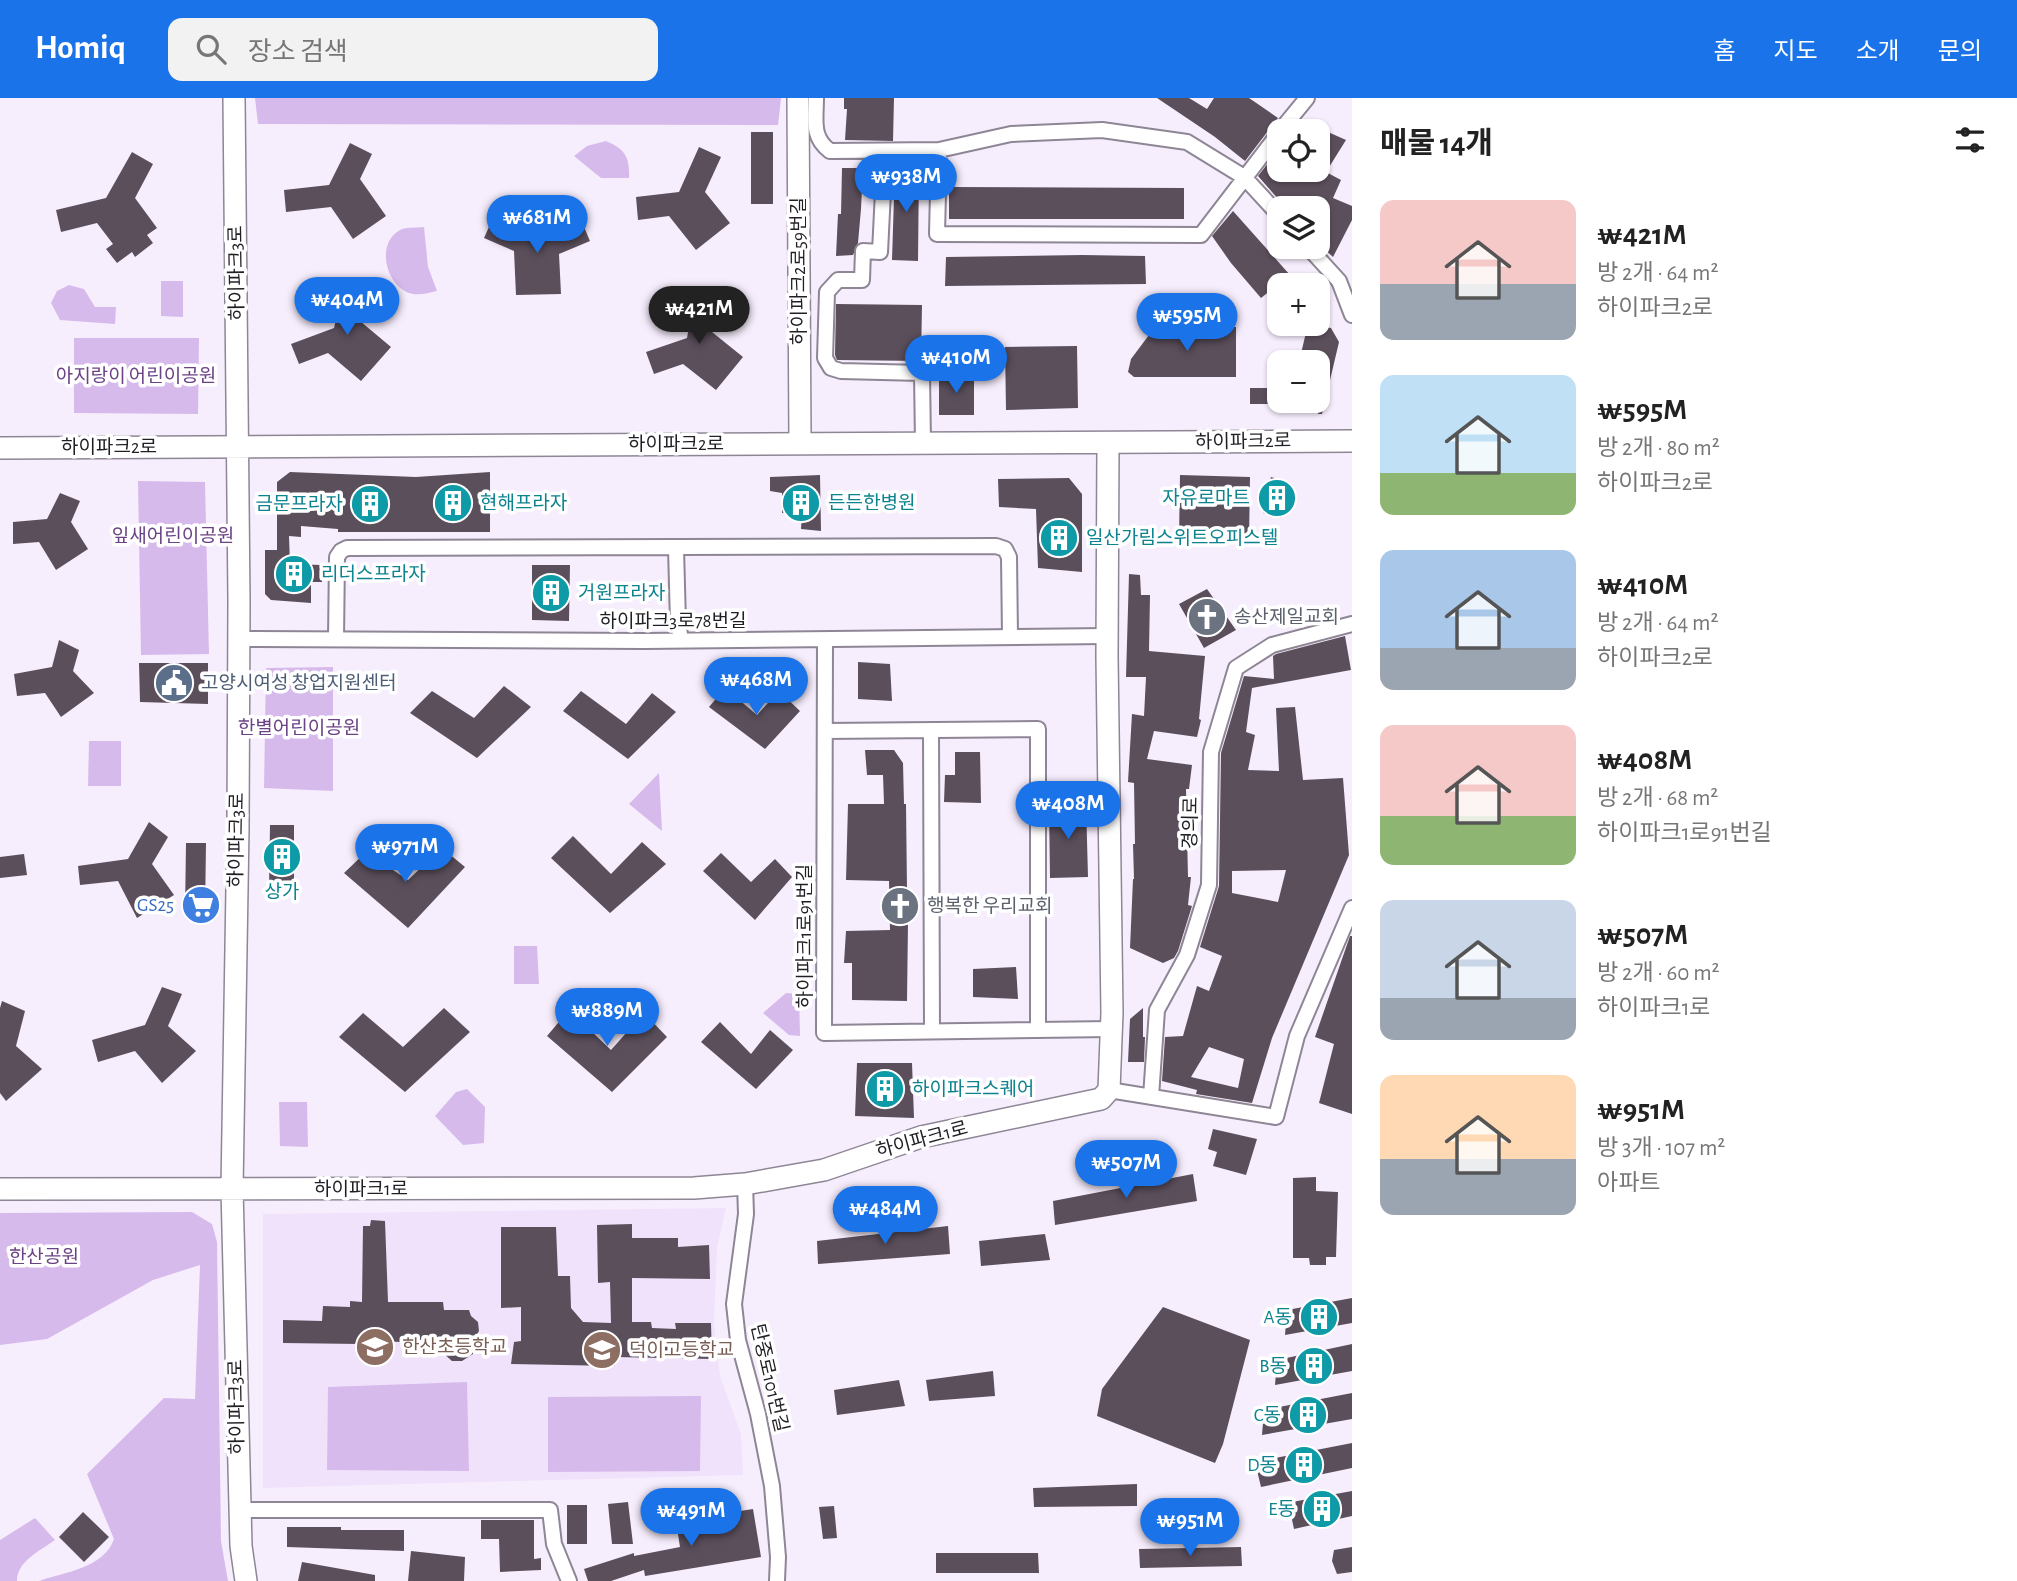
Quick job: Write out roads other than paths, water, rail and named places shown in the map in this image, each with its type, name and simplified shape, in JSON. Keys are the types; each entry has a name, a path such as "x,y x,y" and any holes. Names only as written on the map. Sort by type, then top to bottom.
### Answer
{"street":[{"name":"하이파크3로","path":"234,98 239,446 232,1189 241,1546 246,1581"},
{"name":"하이파크2로59번길","path":"799,98 800,443"},
{"path":"816,98 816,137 821,145 830,151 939,150 1011,134 1102,130 1187,142 1244,177 1267,202"},
{"path":"1290,119 1307,98"},
{"path":"939,150 937,234 1201,235 1267,148"},
{"path":"885,151 880,252 863,251 862,280 838,280 827,292 825,358 831,368 841,371 922,373 923,444"},
{"path":"1319,259 1339,281 1352,315"},
{"name":"하이파크2로","path":"0,448 1108,443 1346,437"},
{"path":"1108,443 1107,636 1112,1029 1109,1090 1276,1118 1297,1036 1352,908"},
{"path":"336,639 337,557 341,551 348,548 996,546 1005,550 1010,557 1010,636"},
{"path":"677,548 678,623 681,640"},
{"name":"경의로","path":"1151,1097 1157,1010 1187,954 1209,886 1211,751 1236,668 1272,645 1352,624"},
{"name":"하이파크3로78번길","path":"238,639 825,640 1107,636"},
{"name":"하이파크1로91번길","path":"825,640 824,1033 1112,1029"},
{"path":"825,731 1038,729 1038,1030"},
{"path":"931,730 932,1030"},
{"name":"하이파크1로","path":"0,1189 694,1188 745,1184 824,1170 920,1137 1094,1102 1109,1090"},
{"name":"탄중로101번길","path":"745,1184 746,1214 734,1304 738,1340 758,1414 772,1486 778,1557 777,1581"},
{"path":"240,1510 550,1510 554,1544 569,1581"}],"place":[{"name":"자유로마트","path":"1277,498"},
{"name":"현해프라자","path":"453,503"},
{"name":"든든한병원","path":"801,503"},
{"name":"금문프라자","path":"370,504"},
{"name":"일산가림스위트오피스텔","path":"1059,538"},
{"name":"리더스프라자","path":"294,574"},
{"name":"거원프라자","path":"551,593"},
{"name":"송산제일교회","path":"1207,617"},
{"name":"고양시여성 창업지원센터","path":"174,683"},
{"name":"상가","path":"282,857"},
{"name":"GS25","path":"201,905"},
{"name":"행복한 우리교회","path":"900,906"},
{"name":"하이파크스퀘어","path":"885,1089"},
{"name":"A동","path":"1319,1317"},
{"name":"한산초등학교","path":"375,1347"},
{"name":"덕이고등학교","path":"602,1350"},
{"name":"B동","path":"1314,1366"},
{"name":"C동","path":"1308,1415"},
{"name":"D동","path":"1304,1465"},
{"name":"E동","path":"1322,1509"}],"park label":[{"name":"아지랑이 어린이공원","path":"136,376"},
{"name":"잎새어린이공원","path":"173,536"},
{"name":"한별어린이공원","path":"299,728"},
{"name":"한산공원","path":"44,1257"}]}
